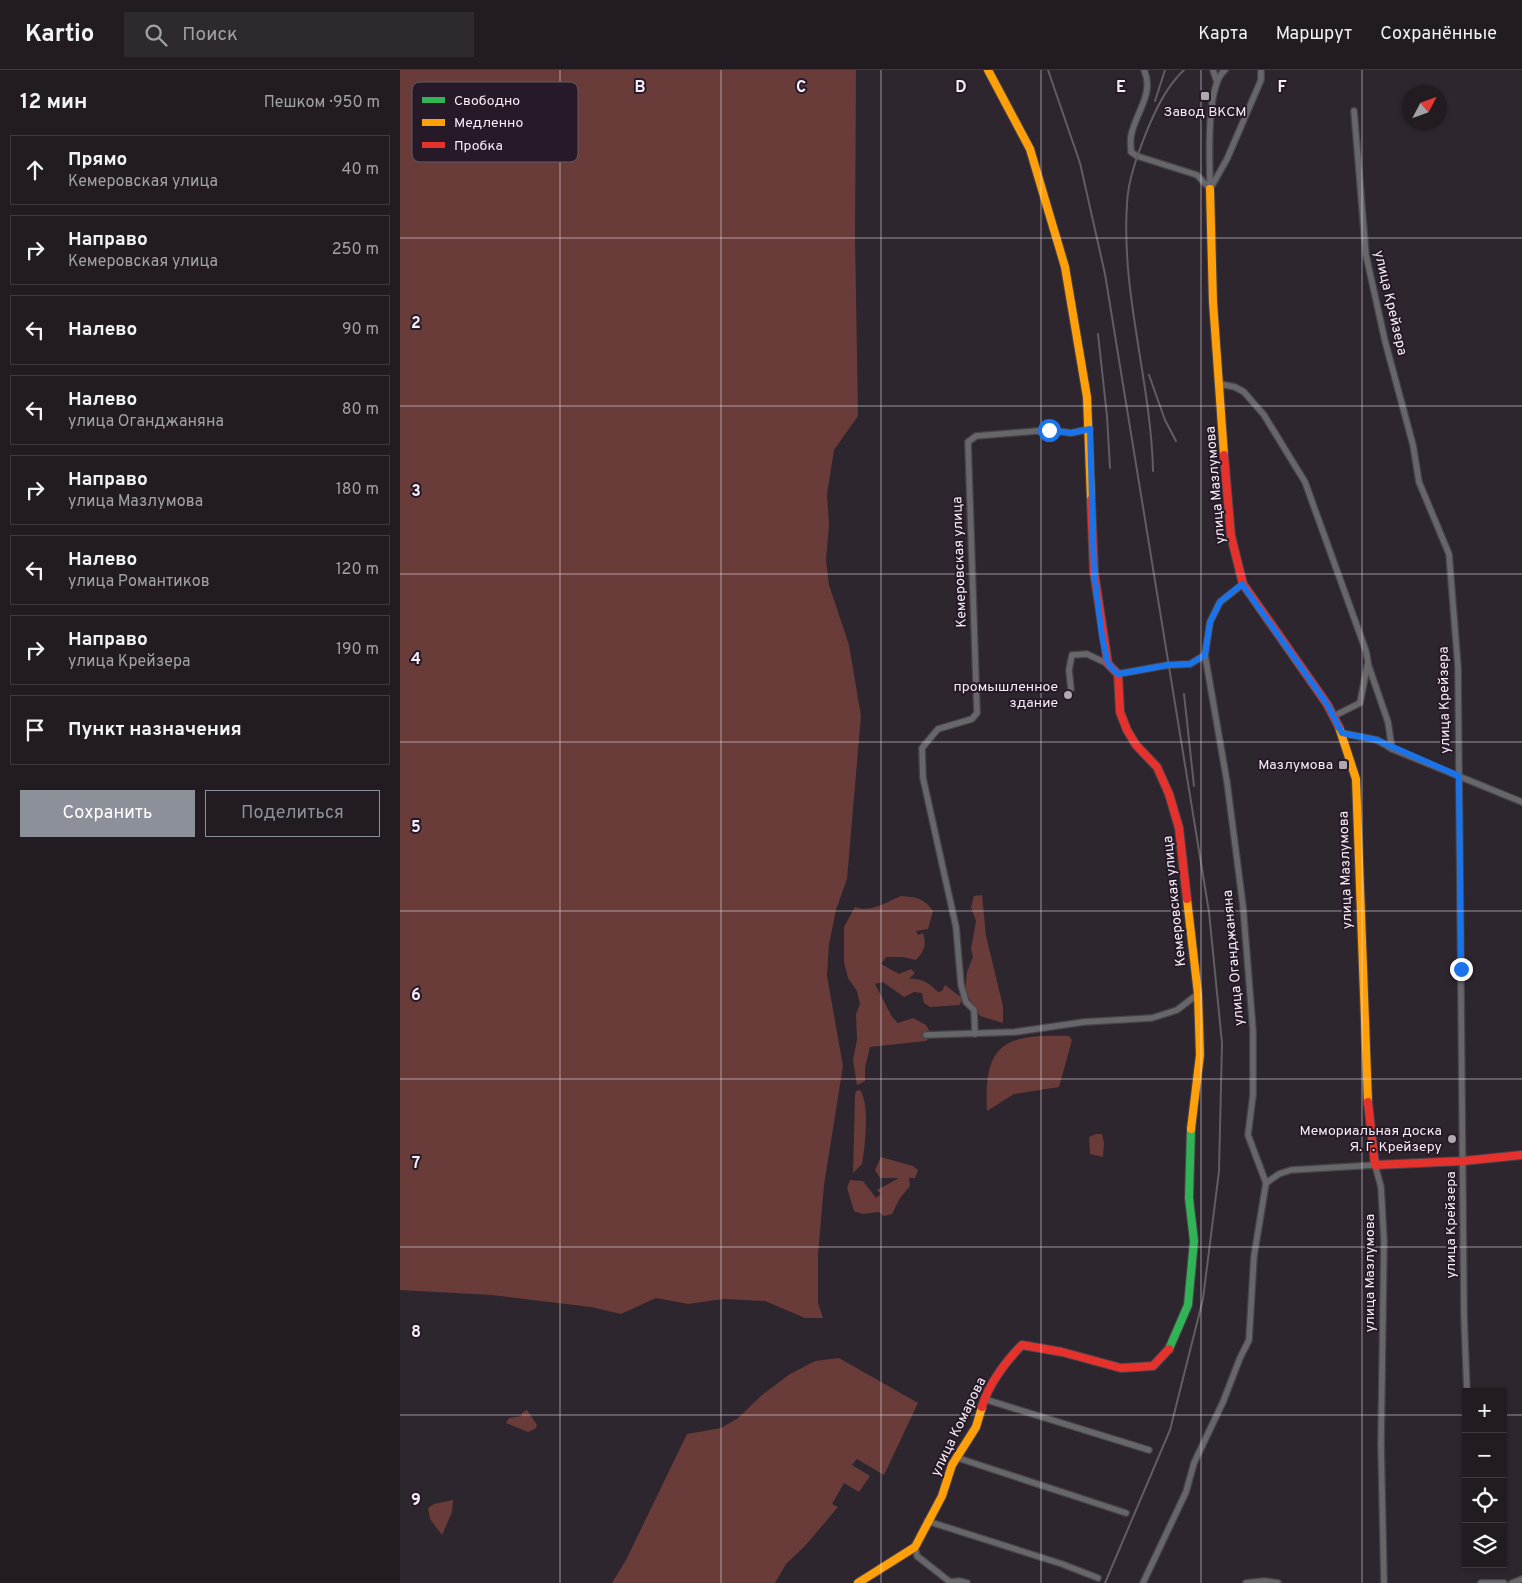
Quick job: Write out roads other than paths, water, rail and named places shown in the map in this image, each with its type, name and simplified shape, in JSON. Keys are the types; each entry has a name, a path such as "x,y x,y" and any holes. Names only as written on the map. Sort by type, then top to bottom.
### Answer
{"street":[{"path":"988,70 1030,149 1065,267 1087,397 1090,429 1094,572 1102,636 1108,664"},
{"path":"1144,70 1147,75 1146,94 1132,132 1131,152 1137,156 1197,175 1210,189"},
{"path":"1210,189 1209,149 1217,82 1213,70"},
{"path":"1217,82 1225,70"},
{"path":"1210,189 1227,159 1262,80 1261,70"},
{"name":"улица Крейзера","path":"1354,111 1368,270 1384,341 1413,445 1419,482 1449,554 1458,667 1467,1388"},
{"name":"улица Мазлумова","path":"1210,189 1212,302 1231,536 1242,584 1334,716 1342,733 1356,779 1364,1042 1370,1133 1381,1188 1384,1241 1381,1444 1384,1583"},
{"path":"1220,384 1235,387 1244,392 1269,422 1306,482 1344,584 1366,651 1388,722 1392,748"},
{"name":"Кемеровская улица","path":"974,1034 974,1010 966,1002 961,986 956,927 923,778 922,748 938,729 972,718 977,713 968,442 976,436 1049,430 1071,433 1090,429"},
{"name":"улица Оганджаняна","path":"1242,584 1220,602 1210,622 1205,655 1227,782 1243,906 1253,1030 1253,1095 1248,1135 1266,1182"},
{"path":"1071,689 1069,670 1072,655 1087,654 1108,664 1118,674 1168,665 1190,664 1205,655"},
{"path":"1334,716 1360,702 1368,662"},
{"name":"Кемеровская улица","path":"1118,674 1120,712 1127,730 1136,745 1157,767 1169,794 1179,828 1198,994 1200,1055 1192,1115 1189,1198 1194,1241 1188,1305 1170,1347 1162,1358 1153,1366 1141,1367"},
{"path":"1342,733 1377,740 1522,802"},
{"path":"926,1035 1015,1032 1084,1022 1152,1018 1178,1010 1198,994"},
{"path":"1143,1583 1186,1492 1194,1463 1223,1402 1240,1358 1250,1340 1254,1256 1266,1182 1279,1174 1291,1170 1463,1161 1522,1155 1522,1162"},
{"name":"улица Комарова","path":"915,1547 927,1521 942,1496 952,1466 976,1427 984,1399 1010,1357 1022,1346 1062,1352 1121,1368 1141,1367"},
{"path":"984,1399 1149,1450"},
{"path":"958,1458 1126,1513"},
{"path":"927,1521 1062,1564 1098,1578"},
{"path":"858,1583 915,1547 917,1556 950,1583 959,1581 967,1583"},
{"path":"1512,1583 1522,1579"},
{"path":"1246,1583 1264,1581 1278,1583"},
{"path":"1481,1583 1504,1583"}],"railway":[{"path":"1048,70 1080,163 1105,274 1209,912 1222,1043 1219,1171 1203,1299 1170,1430 1105,1583"},
{"path":"1155,101 1165,70"},
{"path":"1153,471 1147,404 1128,271 1126,238 1127,204 1132,175 1148,128 1168,90 1184,70"},
{"path":"1098,334 1107,416 1110,468"},
{"path":"1149,375 1165,420 1176,441"},
{"path":"1184,694 1194,786"}],"place":[{"name":"Завод ВКСМ","path":"1205,96"},
{"name":"промышленное здание","path":"1068,695"},
{"name":"Мазлумова","path":"1343,765"},
{"name":"Мемориальная доска Я. Г. Крейзеру","path":"1452,1139"}]}
